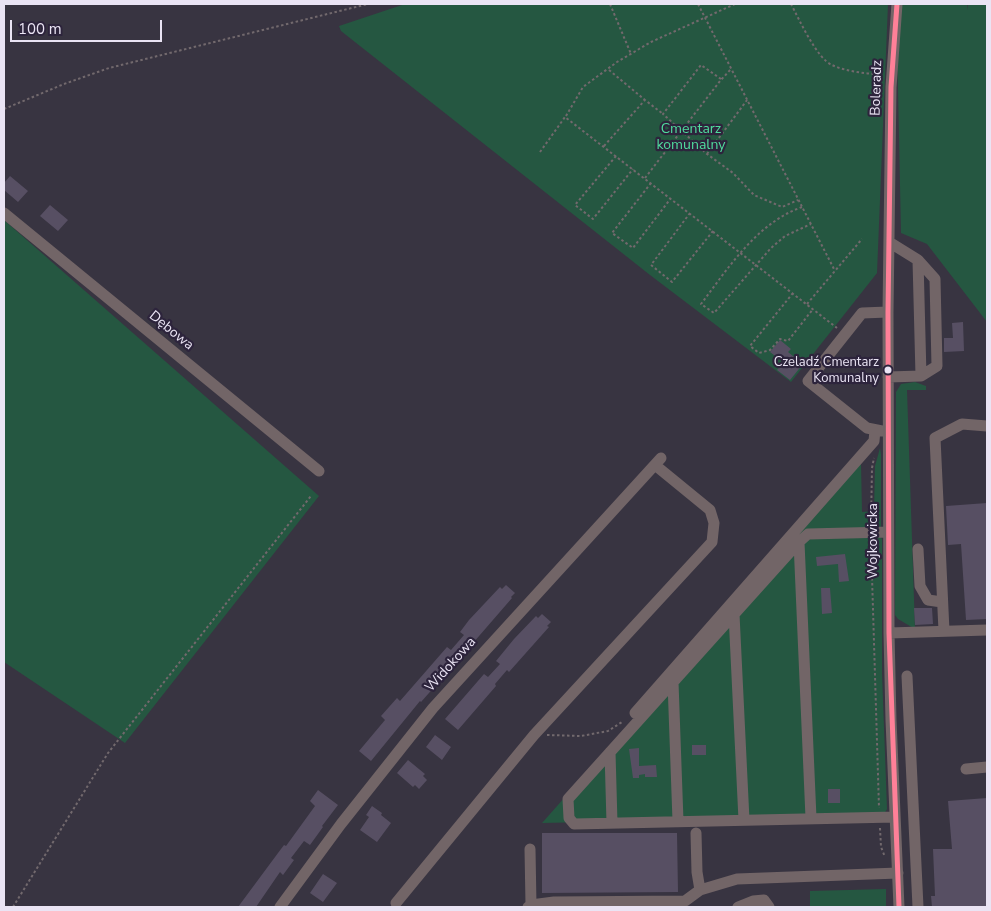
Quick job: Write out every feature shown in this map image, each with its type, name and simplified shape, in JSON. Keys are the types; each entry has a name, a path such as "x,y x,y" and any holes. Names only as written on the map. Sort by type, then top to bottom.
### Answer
{"street":[{"name":"Boleradz","path":"890,174 892,77 897,4"},
{"name":"Wojkowicka","path":"890,174 888,377 881,431 888,532 895,818 892,873 899,907"},
{"name":"Dębowa","path":"4,213 319,472"},
{"path":"888,377 921,376 938,366 935,279 918,260 889,242"},
{"path":"918,260 921,376"},
{"path":"634,714 881,431 867,428 808,380 862,313 888,312"},
{"path":"944,631 935,438 962,424 987,426"},
{"name":"Widokowa","path":"280,907 341,824 433,708 658,461 710,510 714,524 712,542 534,735"},
{"path":"888,532 808,534 568,799 569,818 574,824 811,818 895,818"},
{"path":"800,542 811,818"},
{"path":"918,548 920,586 928,600 942,602"},
{"path":"734,614 744,820"},
{"path":"889,633 987,630"},
{"path":"907,676 918,907"},
{"path":"673,682 678,821"},
{"path":"396,903 534,735"},
{"path":"610,752 612,823"},
{"path":"966,769 987,767"},
{"path":"696,833 696,872 700,890"},
{"path":"530,849 529,906 554,902 685,904 700,890 737,879 892,873"},
{"path":"738,907 753,901 766,905"}],"path":[{"path":"4,109 109,68 368,4"},
{"path":"610,4 631,54"},
{"path":"698,4 835,271"},
{"path":"540,152 566,117 583,88 608,69 651,42 735,4"},
{"path":"791,4 810,41 830,64 845,70 892,77"},
{"path":"662,114 702,65 721,79"},
{"path":"608,69 707,154 733,173 754,195 782,207 798,200"},
{"path":"645,178 721,79 731,69"},
{"path":"604,146 645,100"},
{"path":"707,154 747,100"},
{"path":"566,117 845,334"},
{"path":"616,156 575,205 593,219 633,169"},
{"path":"651,183 612,233 632,248 671,198"},
{"path":"802,207 777,220 741,252 701,304 714,313 771,248 786,236 811,224"},
{"path":"690,213 651,265 672,282 713,231"},
{"path":"807,304 862,239"},
{"path":"793,293 750,346 760,353 770,350 780,339 788,341 813,309"},
{"path":"875,454 872,468 870,532 881,847 892,873"},
{"path":"13,907 108,753 311,496"},
{"path":"534,735 581,736 608,731 634,714"}],"green space":[{"name":"Cmentarz komunalny","path":"405,4 888,4 877,273 791,382 650,275 341,31 339,26"},
{"path":"901,4 967,4 968,10 968,4 987,4 987,322 927,244 901,233 897,41"},
{"path":"4,220 319,496 125,743 4,662"},
{"path":"915,382 926,386 926,390 907,390 915,629 898,619 895,615 896,392 901,384"},
{"path":"880,448 882,673 887,809 883,816 542,823 861,463 862,512 874,511 875,466"},
{"path":"886,889 886,907 810,907 810,891"}],"building":[{"path":"10,176 28,191 18,202 4,190 4,183"},
{"path":"50,205 68,220 58,231 40,216"},
{"path":"963,322 964,351 944,352 944,338 953,338 952,323"},
{"path":"780,340 791,349 788,352 803,364 790,380 777,370 783,362 770,352"},
{"path":"987,503 987,619 966,620 961,544 948,545 946,506"},
{"path":"845,554 849,581 839,582 838,564 817,566 816,557"},
{"path":"506,585 515,593 512,598 473,643 471,642 458,656 460,658 420,701 371,761 359,751 385,720 381,716 397,698 400,701 447,647 451,650 464,635 460,632 469,620 500,587 502,589"},
{"path":"821,588 830,588 832,613 822,614"},
{"path":"914,608 932,608 933,624 915,625"},
{"path":"542,614 551,622 547,626 549,627 509,672 507,670 495,684 496,686 458,730 445,719 484,674 488,677 500,664 496,661 514,639 536,616 538,618"},
{"path":"435,735 451,747 442,760 426,747"},
{"path":"692,745 706,745 706,755 692,755"},
{"path":"639,748 639,766 656,765 657,777 645,777 645,774 639,775 639,778 633,778 629,749"},
{"path":"408,760 425,774 423,776 427,780 419,789 415,785 413,787 397,773"},
{"path":"828,789 840,789 840,803 828,803"},
{"path":"318,790 338,805 323,827 310,845 304,841 291,858 294,860 283,875 280,872 256,907 238,907 315,806 310,801"},
{"path":"987,798 987,907 932,907 931,896 935,896 933,849 952,849 948,801"},
{"path":"372,806 391,823 377,842 360,830 369,817 366,815"},
{"path":"542,833 677,833 678,892 542,893"},
{"path":"323,874 337,883 323,902 310,893"}],"transit line":[{"name":"100","path":"897,4 891,87 888,312 889,633 899,907"}],"place":[{"name":"Czeladź Cmentarz Komunalny","path":"888,370"}]}
